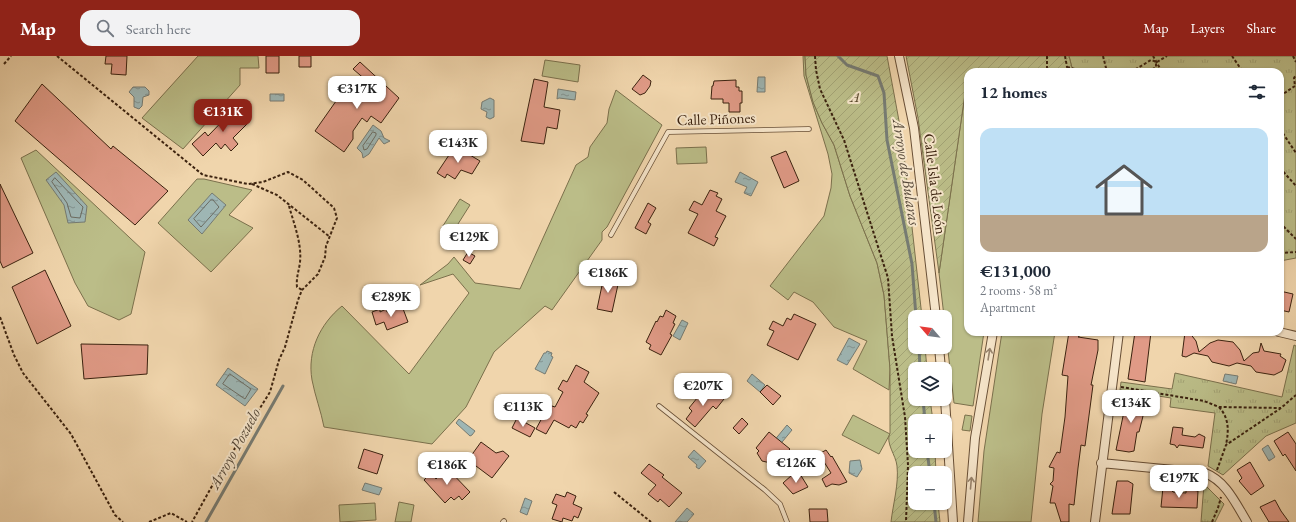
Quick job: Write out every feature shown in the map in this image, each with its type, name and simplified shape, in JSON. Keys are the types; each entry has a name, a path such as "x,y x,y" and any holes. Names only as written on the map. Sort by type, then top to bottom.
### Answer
{"street":[{"name":"Calle Isla de León","path":"899,56 914,128 935,310"},
{"path":"1284,333 1296,336"},
{"path":"968,522 975,438 992,336"},
{"path":"1095,522 1101,463 1118,336"},
{"path":"945,406 953,522"},
{"path":"1101,463 1205,473 1215,477 1223,484 1248,522"}],"lane":[{"name":"Calle Piñones","path":"611,234 668,132 810,129"},
{"path":"659,406 765,490 780,504 787,522"}],"path":[{"path":"4,64 10,56"},
{"path":"57,56 203,175 251,184 277,195 330,237"},
{"path":"815,56 820,89 844,140 888,278 892,336 905,417 908,464 906,522"},
{"path":"1047,56 1047,68"},
{"path":"1065,56 1067,67 1071,68"},
{"path":"1103,56 1106,68"},
{"path":"1153,56 1160,68"},
{"path":"1154,68 1157,62 1167,56"},
{"path":"1232,56 1240,68"},
{"path":"1293,56 1296,62"},
{"path":"1138,68 1151,60 1157,62"},
{"path":"1284,93 1295,86 1294,78 1296,75"},
{"path":"1284,135 1296,153"},
{"path":"192,522 217,477 270,392 302,290 318,274 337,218 334,208 303,180 288,172 264,182 251,184"},
{"path":"1284,172 1296,186"},
{"path":"289,206 299,250 300,263 296,276 297,287 302,290"},
{"path":"1284,227 1296,239"},
{"path":"1284,253 1296,252"},
{"path":"0,317 14,355 24,372 71,434 116,515 123,522"},
{"path":"1112,386 1172,394 1204,401 1219,407 1281,408"},
{"path":"1226,445 1281,408 1296,395"},
{"path":"1215,477 1226,445 1228,425 1225,414 1219,407"},
{"path":"1212,522 1218,508 1223,484"},
{"path":"614,492 651,522"},
{"path":"149,522 171,513 187,522"}],"green space":[{"path":"198,56 258,56 259,68 240,68 240,85 183,149 142,118"},
{"path":"803,56 805,56 806,75 813,102 834,145 850,196 877,263 884,295 890,369 889,390 853,369 867,341 834,327 813,302 794,292 788,300 770,286 824,216 831,188 832,174 828,154 804,76"},
{"name":"A","path":"805,56 887,56 902,137 921,310 908,310 908,354 926,354 926,362 908,362 908,406 931,406 932,414 908,414 908,458 935,458 936,466 908,466 908,510 939,510 940,522 891,522 897,487 897,466 889,441 890,369 884,295 877,263 850,196 834,145 813,102 806,75"},
{"path":"906,56 1069,56 1072,68 964,68 964,101 939,273 918,118"},
{"path":"1069,56 1296,56 1296,258 1284,260 1284,68 1072,68"},
{"path":"545,60 580,65 578,82 542,76"},
{"path":"616,90 662,125 607,227 602,232 602,240 552,310 545,306 494,352 466,407 432,444 324,427 312,380 311,359 317,339 327,321 342,306 409,374 469,293 453,274 420,285 448,264 454,257 475,283 520,289 576,165 588,157 590,147 607,123 609,109"},
{"path":"964,101 964,336 983,336 973,406 954,403 952,362 949,362 948,354 952,354 952,310 943,310 939,273"},
{"path":"706,147 707,163 677,164 676,148"},
{"path":"36,150 145,252 131,314 119,320 88,306 75,283 21,158"},
{"path":"197,179 204,179 252,190 229,215 253,228 211,272 158,223"},
{"path":"460,199 470,205 451,235 441,229"},
{"path":"1001,336 1054,336 1042,414 1031,522 978,522 984,451"},
{"path":"1294,345 1296,346 1296,423 1266,436 1223,475 1208,466 1215,413 1170,407 1171,398 1120,390 1121,382 1172,389 1175,373 1282,397"},
{"path":"853,415 890,434 879,454 842,435"},
{"path":"965,415 972,416 970,431 962,430"},
{"path":"1204,484 1224,504 1215,522 1201,522"},
{"path":"399,502 414,505 411,522 395,522"},
{"path":"375,503 376,520 340,522 339,505"}],"water":[{"path":"758,77 765,77 765,92 757,92"},
{"path":"133,87 145,87 149,91 149,95 143,97 142,106 139,109 134,107 134,97 129,92"},
{"path":"558,89 576,92 575,100 557,99"},
{"path":"270,94 284,94 284,101 270,101"},
{"path":"490,98 494,100 494,117 490,119 486,117 487,112 481,109 482,102"},
{"path":"373,125 381,131 384,138 390,141 384,144 379,138 369,154 363,158 362,153 357,148"},
{"path":"56,172 87,206 85,222 68,223 64,205 46,180"},
{"path":"740,172 758,182 751,196 744,193 747,187 735,182"},
{"path":"212,193 226,205 202,234 188,220"},
{"path":"682,320 688,323 680,340 673,336"},
{"path":"849,338 860,344 847,365 837,360"},
{"path":"547,351 552,353 551,356 553,357 545,374 535,369 544,353"},
{"path":"228,368 258,389 245,406 216,385"},
{"path":"752,374 765,385 760,392 747,381"},
{"path":"1225,374 1238,376 1236,384 1223,381"},
{"path":"459,419 475,431 472,435 470,436 456,423"},
{"path":"787,425 792,430 778,447 773,442"},
{"path":"1268,445 1275,457 1269,461 1262,449"},
{"path":"694,450 706,461 699,469 696,467 697,465 688,457"},
{"path":"860,460 862,469 857,477 849,473 850,461"},
{"path":"365,483 382,488 379,495 362,490"},
{"path":"525,498 532,501 527,515 520,512"},
{"path":"687,508 694,514 687,522 675,522"}],"building":[{"path":"106,56 127,56 126,75 111,74 112,64 105,64"},
{"path":"266,56 279,56 279,73 266,73"},
{"path":"299,56 311,56 311,67 299,67"},
{"path":"360,62 399,98 381,123 371,116 367,122 362,118 353,131 353,139 344,152 315,131 341,94 352,101 367,81 353,69"},
{"path":"643,75 651,81 650,86 645,93 640,95 632,89"},
{"path":"534,79 548,82 544,107 560,110 557,129 547,127 544,144 521,141"},
{"path":"736,80 736,87 739,87 739,91 742,91 742,103 740,103 740,112 729,112 729,103 723,103 723,99 711,99 712,86 714,81"},
{"path":"42,84 111,149 113,146 168,191 135,225 15,121"},
{"path":"238,105 245,112 242,115 249,122 233,138 238,144 231,151 225,144 221,149 216,143 203,156 192,144 205,132 208,136"},
{"path":"455,146 480,161 472,174 461,170 455,179 447,174 445,178 437,173"},
{"path":"786,151 799,181 784,188 771,157"},
{"path":"0,184 33,253 3,268 0,261"},
{"path":"710,190 718,193 716,196 722,199 716,211 726,216 715,237 718,238 714,246 688,233 698,214 689,210 694,201 702,205"},
{"path":"648,203 656,208 648,222 651,224 646,234 635,228"},
{"path":"468,252 475,256 470,264 463,260"},
{"path":"45,270 71,326 37,344 12,287"},
{"path":"604,276 619,280 612,312 597,309"},
{"path":"1284,292 1293,294 1289,312 1284,311"},
{"path":"402,306 408,322 387,330 384,322 376,325 372,312 380,309 380,312 386,309 387,312"},
{"path":"666,310 676,316 673,323 675,324 670,334 672,335 661,355 649,349 651,345 646,342 656,321 657,322 660,316 663,317"},
{"path":"794,314 816,324 798,360 767,345 774,331 769,329 773,321 783,326 787,318 791,320"},
{"path":"1068,336 1079,336 1078,337 1098,340 1098,350 1091,385 1093,385 1085,446 1081,445 1074,505 1069,504 1069,522 1061,522 1055,503 1050,503 1053,486 1050,484 1053,481 1054,468 1049,467 1057,452 1060,453 1065,417 1068,376 1062,375"},
{"path":"1134,336 1151,336 1145,382 1128,379"},
{"path":"1184,336 1192,336 1196,341 1199,352 1210,343 1218,340 1233,342 1240,350 1244,361 1253,353 1259,352 1261,343 1264,351 1281,354 1280,356 1286,360 1282,371 1274,375 1256,372 1251,366 1237,363 1229,366 1212,362 1208,356 1194,353 1186,357 1182,356"},
{"path":"81,344 148,345 147,374 84,379"},
{"path":"576,365 589,372 584,382 599,393 586,414 588,415 583,423 580,421 576,428 571,425 569,428 554,420 546,434 536,429 549,405 555,407 563,392 558,389 563,380 567,382"},
{"path":"767,385 781,396 773,405 760,392"},
{"path":"708,390 715,397 718,394 724,399 716,409 713,406 695,427 686,419 692,411 689,408 702,392 704,394"},
{"path":"1127,397 1144,399 1143,404 1146,404 1139,432 1137,432 1134,451 1129,452 1116,450"},
{"path":"517,418 535,428 530,437 512,428"},
{"path":"742,418 748,424 739,434 733,428"},
{"path":"1173,427 1183,428 1182,435 1195,437 1199,434 1205,437 1203,448 1179,445 1177,448 1175,445 1170,444"},
{"path":"769,432 790,449 775,464 762,461 757,453 759,451 756,448"},
{"path":"1288,432 1296,444 1296,471 1285,454 1283,456 1274,441"},
{"path":"481,442 496,453 503,451 509,456 492,478 468,460"},
{"path":"364,449 383,455 377,474 358,468"},
{"path":"826,450 831,457 832,456 847,482 839,485 832,484 826,487 822,479 831,473 819,454"},
{"path":"1250,462 1264,486 1251,495 1239,481 1242,478 1237,470"},
{"path":"649,464 664,475 662,477 682,493 669,507 660,499 658,502 648,494 656,485 641,473"},
{"path":"447,468 470,492 462,500 459,496 454,500 451,497 445,503 424,480 431,473 436,479"},
{"path":"800,474 808,487 793,494 783,483 792,475 794,479"},
{"path":"1117,481 1128,481 1133,484 1130,514 1112,514"},
{"path":"1163,487 1168,487 1173,492 1186,493 1186,489 1198,491 1197,508 1161,507"},
{"path":"567,492 576,496 573,504 582,508 578,518 574,516 572,521 563,518 562,522 552,519 557,505 552,503 556,494 565,497"},
{"path":"1275,500 1289,522 1269,522 1260,507"},
{"path":"809,509 827,509 828,522 810,522"}],"waterway":[{"name":"Arroyo de Bularas","path":"838,56 847,65 878,76 884,93 887,140 912,264 915,310"},
{"name":"Arroyo de Bularas","path":"919,354 920,362"},
{"name":"Arroyo Pozuelo","path":"206,522 283,386"},
{"name":"Arroyo de Bularas","path":"924,406 924,414"},
{"name":"Arroyo de Bularas","path":"928,458 929,466"},
{"name":"Arroyo de Bularas","path":"935,510 936,522"}]}
